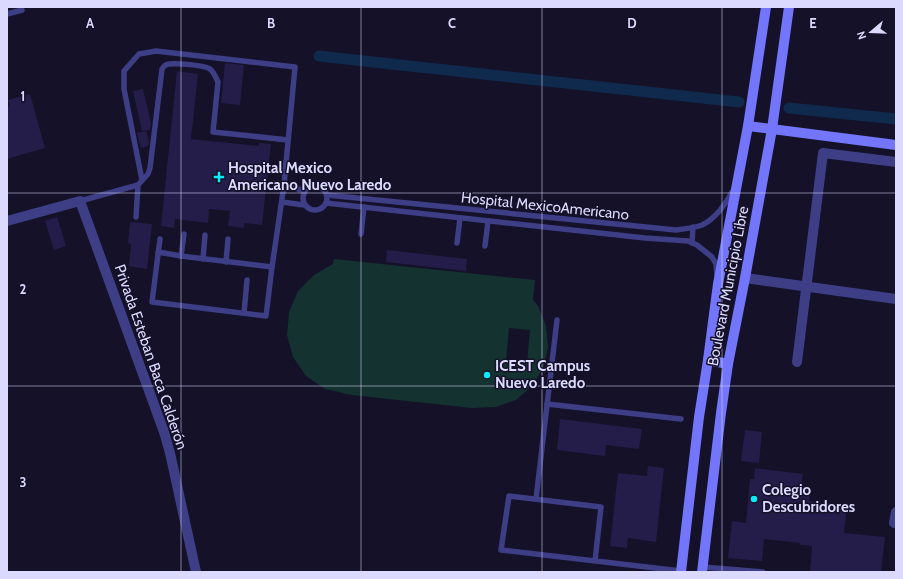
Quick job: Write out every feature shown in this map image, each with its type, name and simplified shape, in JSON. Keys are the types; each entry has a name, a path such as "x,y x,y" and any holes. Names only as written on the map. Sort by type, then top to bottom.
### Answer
{"main road":[{"name":"Boulevard Municipio Libre","path":"681,572 699,417 718,284 748,126 766,7"},
{"name":"Boulevard Municipio Libre","path":"702,569 728,364 772,129 788,7"},
{"path":"748,126 896,145"},
{"path":"708,360 728,364"}],"street":[{"path":"796,362 823,153 896,162"},
{"path":"7,221 80,201"},
{"name":"Privada Esteban Baca Calderón","path":"80,201 164,432 196,572"},
{"path":"745,278 896,299"},
{"path":"894,523 896,512"}],"lane":[{"path":"7,14 22,10"},
{"path":"136,217 140,182 124,89 124,71 139,54 156,51 295,67 284,185 266,316 152,302 160,239"},
{"path":"80,201 140,182 148,174 162,69 165,65 178,64 203,67 210,69 215,75 218,82 213,132 288,140"},
{"name":"Hospital MexicoAmericano","path":"327,195 676,230 702,224 717,213 724,206 738,179"},
{"path":"284,185 304,191"},
{"path":"282,202 304,205 309,209 317,210 326,203 327,195 319,186 312,186 304,191 302,198 304,205"},
{"path":"382,209 384,201"},
{"name":"Hospital MexicoAmericano","path":"326,203 688,242 697,245 712,257 716,264 718,284"},
{"path":"361,234 364,207"},
{"path":"457,209 457,243"},
{"path":"486,246 488,221"},
{"path":"580,231 582,221"},
{"path":"692,243 693,227"},
{"path":"181,256 184,234"},
{"path":"203,259 205,235"},
{"path":"226,262 228,238"},
{"path":"158,252 272,267"},
{"path":"244,313 248,280"},
{"path":"536,499 557,320"},
{"path":"547,404 681,419"},
{"path":"595,561 602,507 509,496 501,550 681,572"},
{"path":"702,569 763,572"}],"green space":[{"path":"334,259 535,280 533,300 538,306 546,326 548,347 543,368 532,386 516,400 496,407 472,408 352,395 325,389 306,376 293,357 287,335 289,312 298,291 314,275 333,264","holes":["509,328 530,330 527,363 506,361"]}],"building":[{"path":"225,63 244,65 240,105 221,103"},
{"path":"177,71 198,74 191,139 259,146 259,143 271,144 262,225 244,223 244,228 228,226 230,211 209,209 208,223 175,219 174,228 161,226"},
{"path":"143,89 151,123 150,130 142,131 133,91"},
{"path":"30,94 45,148 7,159 7,107 10,106 8,100"},
{"path":"146,131 149,142 148,146 141,148 137,133"},
{"path":"57,217 66,246 54,250 45,221"},
{"path":"130,222 152,224 147,269 129,266 131,244 128,243"},
{"path":"387,250 467,259 466,271 386,262"},
{"path":"560,419 642,429 639,449 606,445 605,456 557,450"},
{"path":"745,430 762,432 759,463 741,461"},
{"path":"648,466 664,468 656,542 628,538 627,548 610,546 618,473 647,476"},
{"path":"755,468 803,474 801,486 810,487 809,501 847,506 844,533 885,537 881,572 810,572 812,546 800,545 800,543 764,539 762,561 728,558 732,521 746,523 750,479 754,479"}],"waterway":[{"path":"319,56 739,102"},
{"path":"789,108 896,119"}],"place":[{"name":"Hospital Mexico Americano Nuevo Laredo","path":"219,177"},
{"name":"ICEST Campus Nuevo Laredo","path":"487,375"},
{"name":"Colegio Descubridores","path":"754,499"}]}
